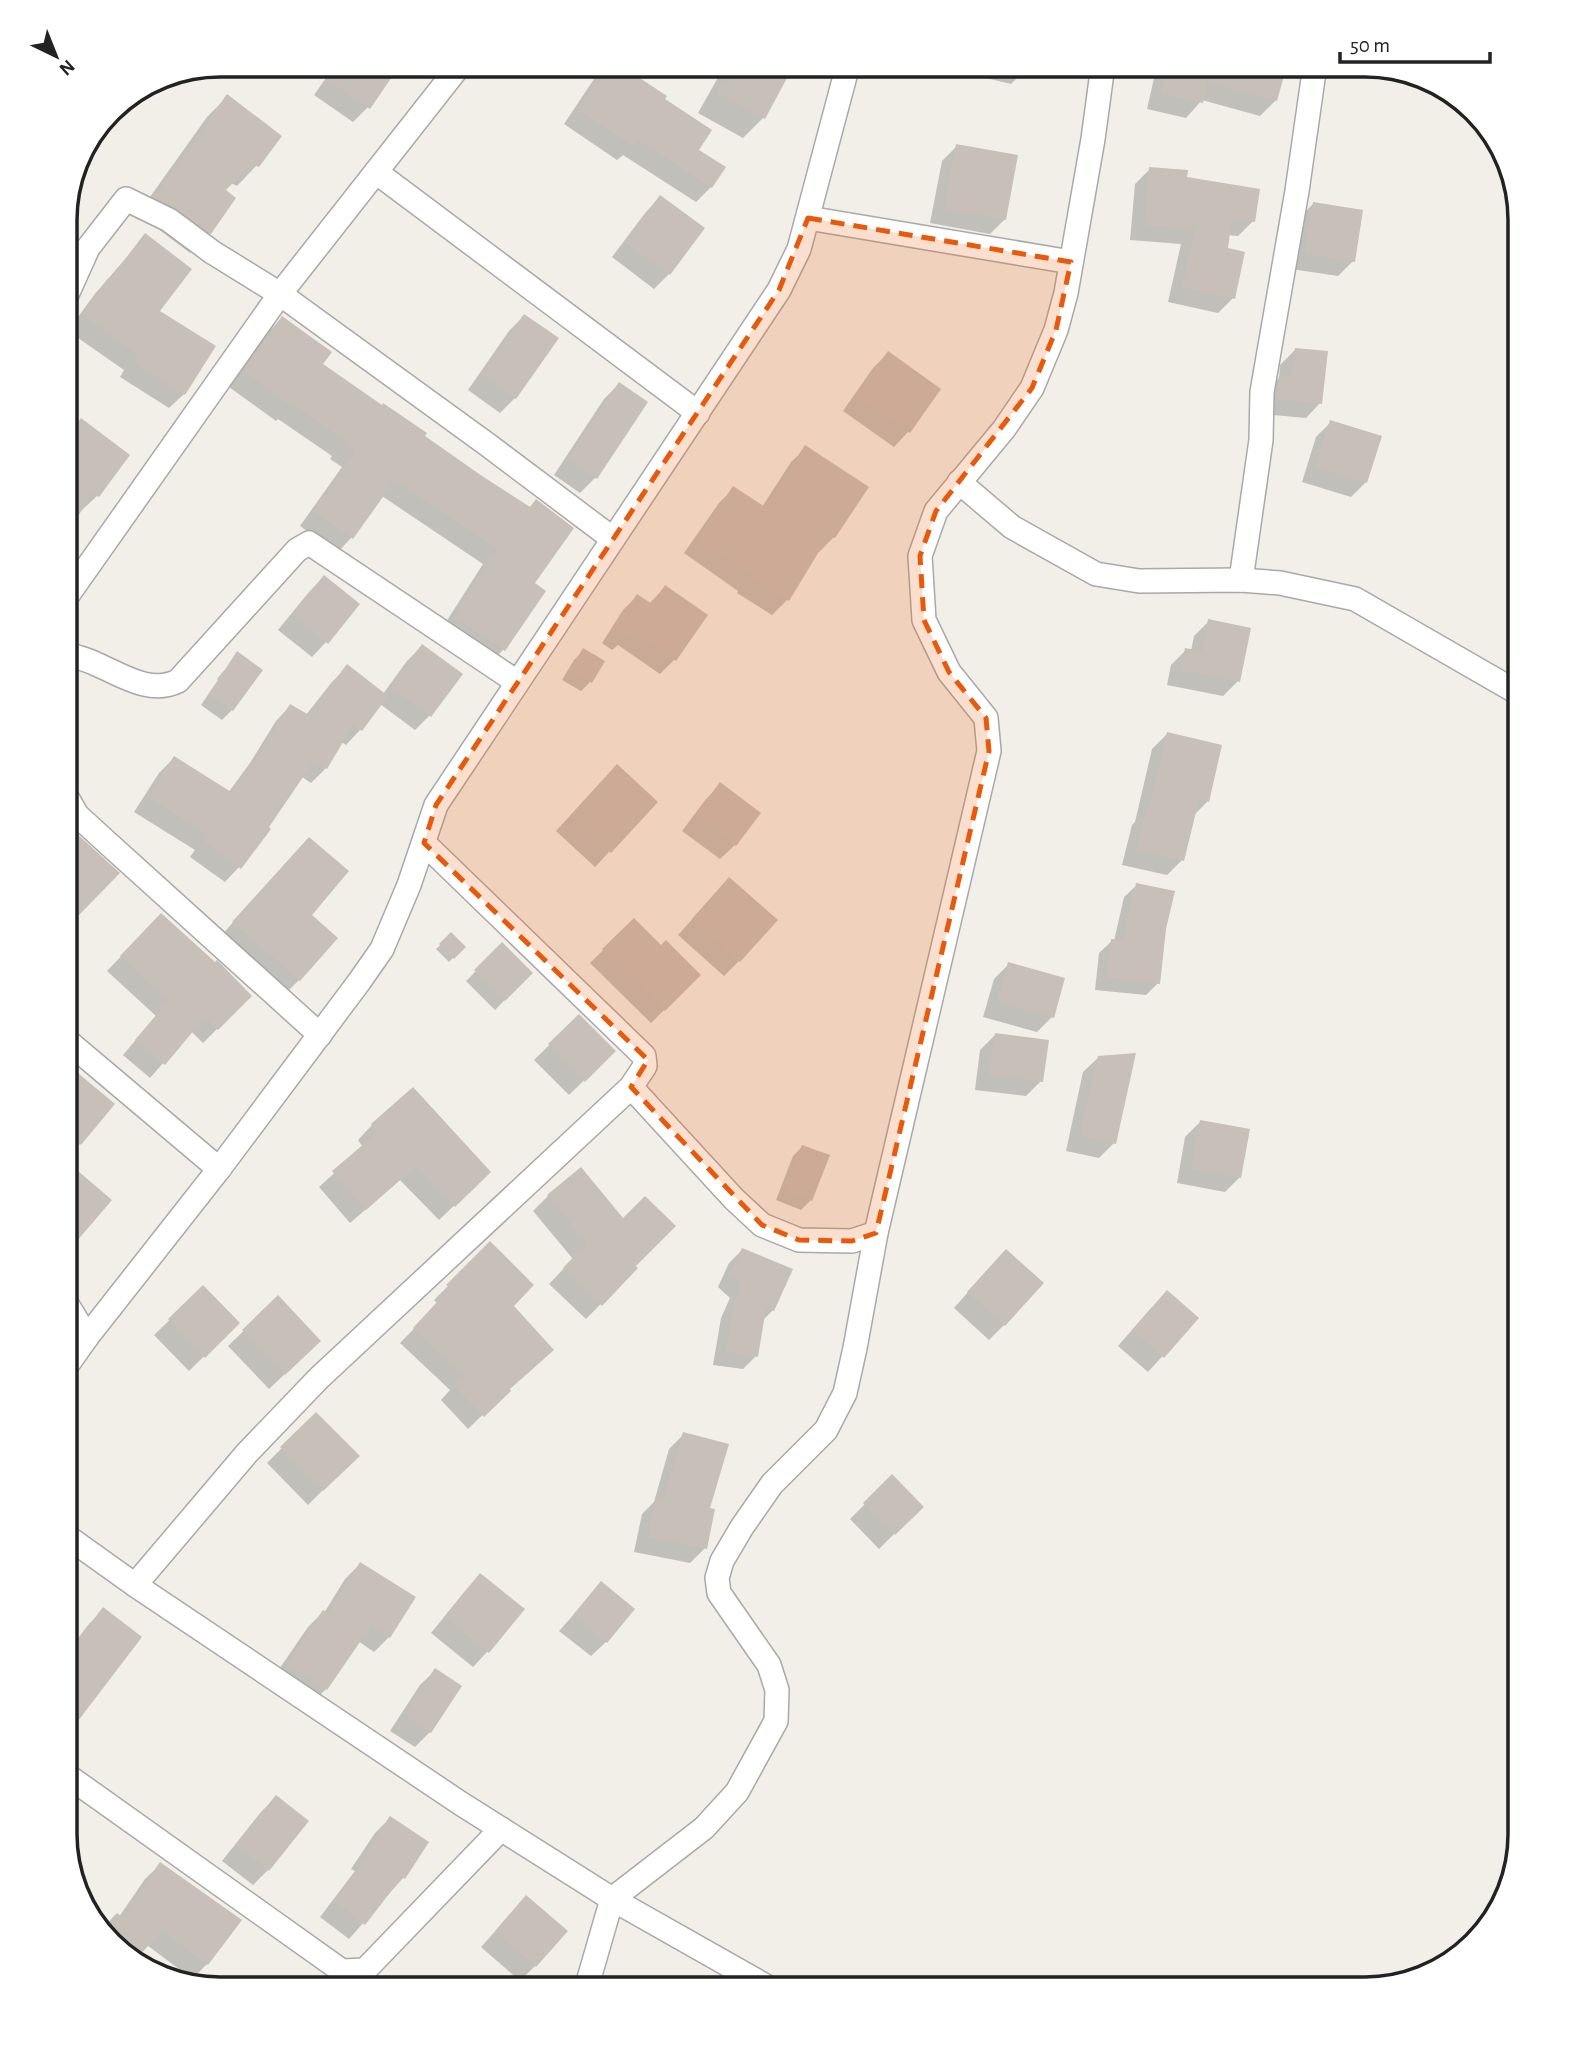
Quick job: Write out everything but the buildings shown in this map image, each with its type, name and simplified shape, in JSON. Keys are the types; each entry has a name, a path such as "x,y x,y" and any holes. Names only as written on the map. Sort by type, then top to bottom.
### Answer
{"street":[{"path":"77,583 280,294 451,77"},
{"path":"77,1351 219,1169 382,949 409,886 436,805 779,290 799,249 845,77"},
{"path":"589,1977 612,1899 704,1828 737,1792 776,1721 777,1690 769,1665 719,1593 717,1578 722,1561 749,1517 772,1484 826,1430 845,1393 876,1233 989,751 986,718 949,672 924,620 920,556 936,511 1004,429 1032,388 1056,330 1071,262 1101,77"},
{"path":"1241,580 1261,440 1262,392 1297,191 1313,77"},
{"path":"376,172 698,413"},
{"path":"77,272 88,248 126,199 169,220 212,252 280,294 613,539"},
{"path":"808,218 1071,262"},
{"path":"959,482 1012,527 1097,574 1139,581 1241,580 1280,583 1355,599 1508,687"},
{"path":"77,657 135,682 167,686 178,681 298,550 309,543 517,682"},
{"path":"77,813 320,1035"},
{"path":"135,1585 247,1453 319,1378 631,1087 645,1066 644,1056 424,843"},
{"path":"77,1049 219,1169"},
{"path":"631,1087 734,1199 762,1225 799,1240 852,1241 876,1233"},
{"path":"77,1321 87,1337"},
{"path":"77,1544 501,1829 612,1899 750,1977"},
{"path":"77,1783 342,1971 365,1970 501,1829"}],"highlighted area":[{"path":"808,218 1071,262 1056,330 1032,388 936,511 920,556 924,620 949,672 986,718 989,751 876,1233 852,1241 799,1240 762,1225 631,1087 648,1060 424,843 436,805 779,290"}]}
